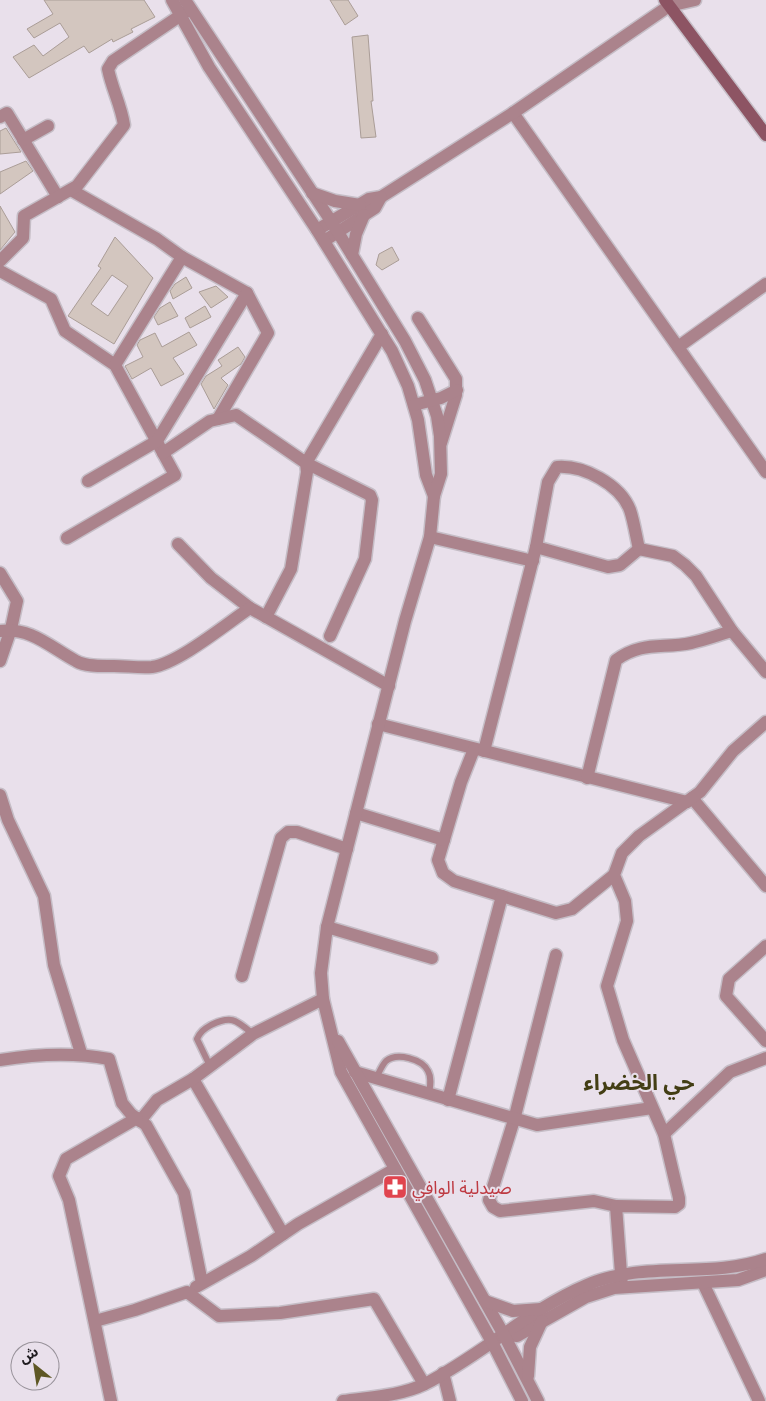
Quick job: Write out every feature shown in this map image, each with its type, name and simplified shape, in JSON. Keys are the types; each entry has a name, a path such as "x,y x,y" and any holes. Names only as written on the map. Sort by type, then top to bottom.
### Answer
{"main road":[{"path":"667,3 766,135"}],"street":[{"path":"172,0 185,8 312,193 352,255 405,342 425,380 437,416 441,443 442,474 434,496 430,537 405,620 327,927 321,973 323,998 341,1072 492,1342 522,1401"},
{"path":"352,255 362,210 369,199 381,197 513,113 667,3 695,0"},
{"path":"0,261 23,238 24,216 77,186 124,125 122,108 109,75 108,69 113,61 185,8"},
{"path":"185,8 210,67 324,241 401,368 414,405 422,436 426,475 434,496"},
{"path":"513,113 766,472"},
{"path":"0,117 7,114 58,197"},
{"path":"23,140 48,126"},
{"path":"71,190 157,239 182,258 247,293 268,333 218,419"},
{"path":"312,193 362,210"},
{"path":"316,230 334,227 362,210"},
{"path":"324,241 334,227"},
{"path":"115,365 182,258"},
{"path":"0,271 51,299 65,331 115,365 175,475 67,538"},
{"path":"678,347 766,284"},
{"path":"88,481 157,441 247,293"},
{"path":"418,318 452,369 457,390 441,443"},
{"path":"266,617 291,570 307,472 306,462 382,334"},
{"path":"414,405 432,401 457,390"},
{"path":"163,453 210,421 236,415 306,462 370,495 372,500 365,559 330,636"},
{"path":"639,548 630,510 622,497 594,476 571,466 557,467 548,482 533,561 479,750 438,860 443,873 454,881 556,913 572,909 614,875 622,853 639,836 700,792 733,751 766,722"},
{"path":"430,537 533,561"},
{"path":"178,544 211,578 250,608 389,686"},
{"path":"536,547 608,568 620,565 639,548"},
{"path":"639,548 673,556 696,576 732,631 766,672"},
{"path":"0,573 17,600 6,630 0,661"},
{"path":"6,630 32,635 49,643 78,662 94,665 152,667 186,651 250,608"},
{"path":"587,778 616,660 627,652 642,647 689,643 732,631"},
{"path":"378,724 587,778 690,800 766,886"},
{"path":"0,820 2,801"},
{"path":"2,801 44,896 54,965 80,1053"},
{"path":"356,813 444,840"},
{"path":"242,976 281,838 288,832 297,832 347,849"},
{"path":"556,956 514,1120 489,1200 493,1207 500,1211 594,1201 616,1206 675,1207 679,1204 676,1181 664,1134 624,1040 607,986 627,921 625,901 614,875"},
{"path":"448,1100 502,896"},
{"path":"327,927 432,958"},
{"path":"766,946 729,979 726,996 766,1041"},
{"path":"111,1401 69,1200 59,1176 66,1159 139,1120 157,1100 193,1080 253,1034 323,998"},
{"path":"332,1030 504,1335 538,1401"},
{"path":"0,1060 31,1055 80,1053 109,1059 122,1103 146,1125 184,1193 202,1283"},
{"path":"664,1134 730,1072 766,1058"},
{"path":"356,1072 537,1126 652,1108"},
{"path":"193,1080 282,1234"},
{"path":"95,1321 135,1310 187,1292 251,1256 282,1234 395,1169"},
{"path":"616,1206 621,1280"},
{"path":"343,1401 401,1392 424,1384 504,1335 514,1326 586,1297 621,1280 744,1266 766,1258"},
{"path":"621,1280 702,1283 738,1280 766,1270"},
{"path":"702,1283 759,1401"},
{"path":"187,1292 220,1316 280,1313 374,1299 378,1302 424,1384"},
{"path":"485,1301 513,1311 541,1315"},
{"path":"529,1381 527,1360 541,1315"},
{"path":"442,1373 450,1401"}],"lane":[{"path":"210,1066 197,1039 206,1028 224,1019 232,1020 253,1034"},
{"path":"376,1078 384,1062 390,1059 396,1057 418,1062 429,1072 431,1081 429,1094"}],"building":[{"path":"44,0 144,0 155,17 131,29 133,32 113,42 112,39 89,53 84,46 29,78 13,57 34,45 43,56 69,37 60,23 34,38 27,29 53,14"},
{"path":"330,0 348,0 358,16 345,25"},
{"path":"368,35 373,101 371,101 376,137 361,138 352,37"},
{"path":"6,128 21,152 0,154 0,131"},
{"path":"26,161 33,171 0,194 0,172"},
{"path":"0,206 15,232 0,250"},
{"path":"115,237 153,278 114,344 68,316 101,268 98,266","holes":["112,275 128,286 108,316 91,304"]},
{"path":"392,247 399,260 382,270 376,265 379,254"},
{"path":"186,277 192,288 173,299 170,291 175,284"},
{"path":"216,286 228,297 211,308 199,292"},
{"path":"170,302 178,316 158,325 154,317 160,308"},
{"path":"205,306 211,317 190,328 185,318"},
{"path":"189,332 197,345 173,358 184,374 161,386 151,368 132,379 125,366 143,357 137,345 140,340 155,333 162,347"},
{"path":"238,347 245,357 241,364 221,378 228,385 214,409 201,384 206,376 222,366 218,360"}],"place":[{"name":"صيدلية الوافي","path":"395,1187"}],"district":[{"name":"حي الخضراء","path":"639,1082"}]}
